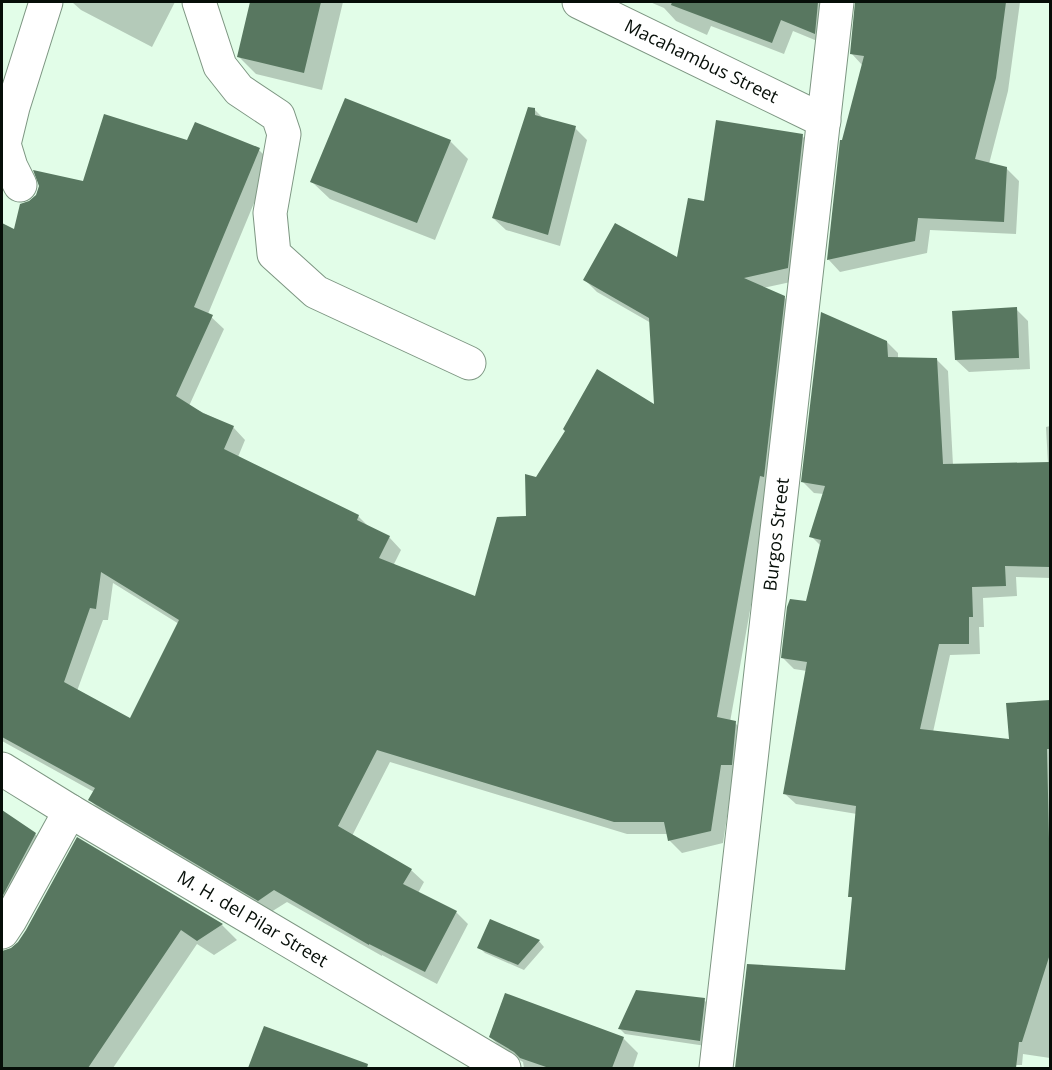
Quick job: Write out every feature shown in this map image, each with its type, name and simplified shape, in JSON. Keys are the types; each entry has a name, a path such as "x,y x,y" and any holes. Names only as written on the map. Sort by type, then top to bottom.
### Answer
{"street":[{"path":"20,185 4,144 13,107 46,2"},
{"path":"199,2 220,66 239,90 278,116 284,134 270,213 274,254 316,292 470,363"},
{"name":"Macahambus Street","path":"579,2 824,121"},
{"name":"Burgos Street","path":"716,1068 837,2"},
{"name":"M. H. del Pilar Street","path":"2,769 70,812 504,1068"},
{"path":"2,932 70,812"}],"building":[{"path":"250,2 321,2 304,73 237,57"},
{"path":"672,2 818,2 815,34 781,20 772,43 671,5"},
{"path":"855,2 1006,2 996,78 975,159 1007,167 1004,222 918,218 915,241 827,260 840,140 842,140 864,56 850,54"},
{"path":"345,98 451,140 417,223 310,182"},
{"path":"528,107 535,108 535,115 576,126 548,235 492,218"},
{"path":"104,114 187,140 195,122 260,148 194,307 213,315 176,396 203,413 234,426 224,449 359,515 357,520 390,536 379,558 475,596 497,517 526,516 525,474 536,477 565,431 563,429 597,369 654,404 649,318 583,280 615,223 677,257 688,198 704,201 716,120 803,134 788,268 744,278 785,296 764,477 760,476 717,717 736,721 732,765 721,765 711,831 668,841 664,822 614,822 377,750 338,826 412,869 403,884 457,911 425,972 369,945 274,890 258,901 88,800 95,788 2,737 2,223 14,229 20,204 36,195 39,186 33,170 83,181","holes":["101,572 179,620 130,718 64,682 90,608 96,609"]},
{"path":"1017,307 1019,358 955,360 952,311"},
{"path":"821,312 887,341 888,357 937,358 943,464 1050,462 1050,567 1005,566 1006,586 972,587 973,617 969,617 969,644 939,644 920,729 1009,739 1006,703 1050,700 1050,749 1047,749 1050,954 1022,1042 1019,1042 1016,1068 735,1068 747,964 845,970 852,897 848,897 856,806 783,794 807,662 781,658 787,607 790,599 806,601 821,540 809,537 825,486 801,482"},
{"path":"2,810 36,833 2,897"},
{"path":"77,837 223,924 197,941 181,930 88,1068 2,1068 2,951 18,942 26,930"},
{"path":"490,919 540,940 518,965 477,948"},
{"path":"636,990 705,998 700,1041 618,1029"},
{"path":"505,993 624,1037 612,1068 549,1068 520,1058 489,1037"},
{"path":"264,1026 368,1064 367,1068 248,1068"}]}
